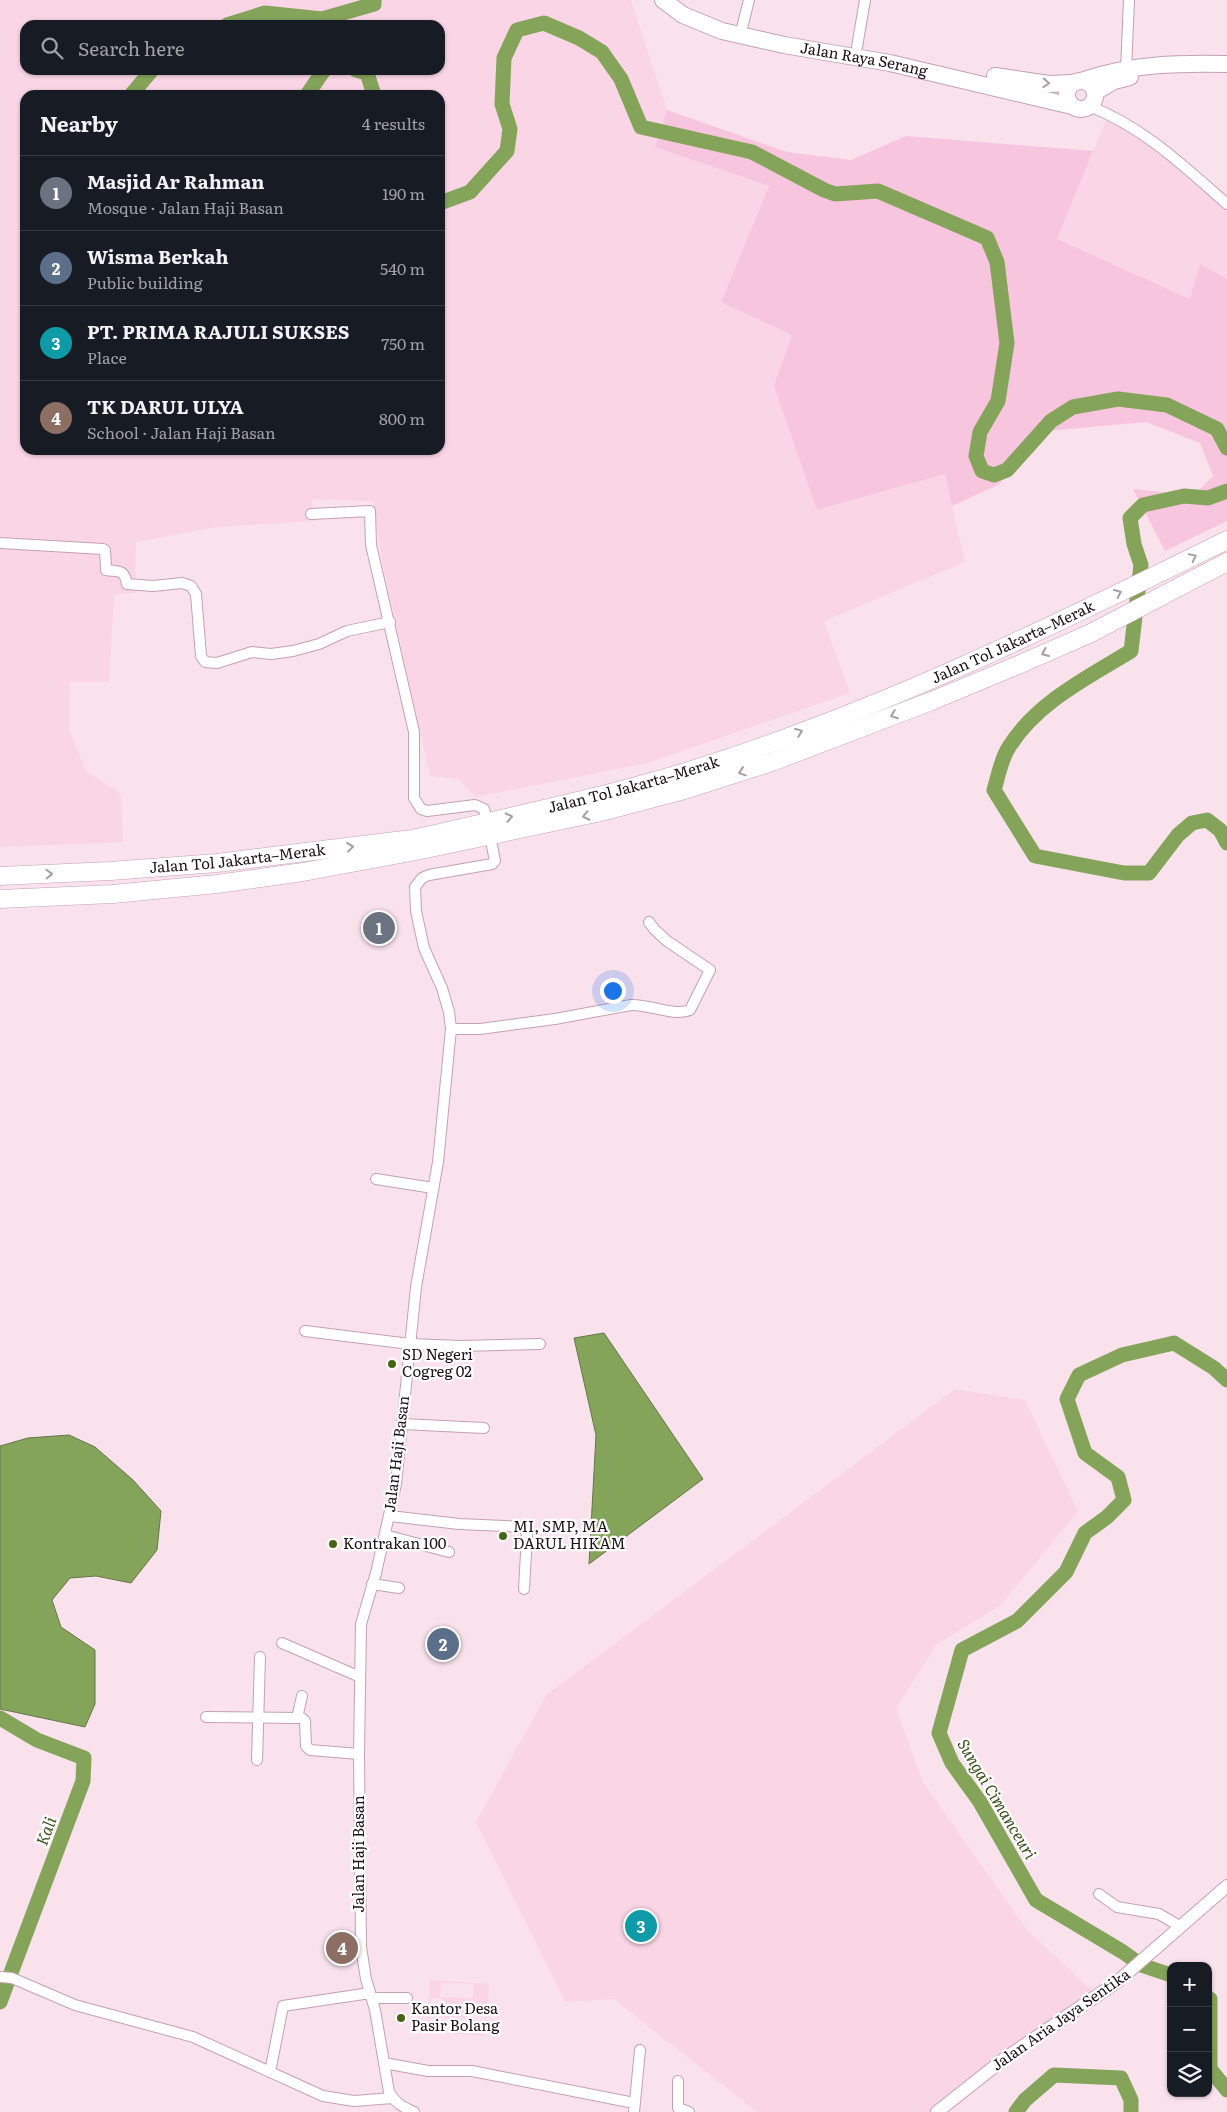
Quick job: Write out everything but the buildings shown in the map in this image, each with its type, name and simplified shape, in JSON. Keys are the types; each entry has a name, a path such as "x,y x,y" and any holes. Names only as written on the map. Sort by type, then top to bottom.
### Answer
{"highway":[{"name":"Jalan Raya Serang","path":"663,0 683,15 722,31 963,76 1017,80 1085,90 1126,78 1190,70 1219,64"},
{"name":"Jalan Raya Serang","path":"677,0 702,16 720,23 857,47 1080,109 1085,90 1105,72 1184,63 1219,64"},
{"path":"1072,106 1066,95 1085,90"},
{"name":"Jalan Tol Jakarta–Merak","path":"0,876 110,871 217,863 413,839 601,795 685,772 769,744 929,682 1011,645 1227,540"},
{"name":"Jalan Tol Jakarta–Merak","path":"0,899 114,894 217,884 303,872 416,852 601,812 688,789 772,762 929,702 1089,634 1167,595 1227,562"}],"street":[{"path":"742,28 749,0"},
{"path":"857,47 865,0"},
{"path":"1126,70 1128,0"},
{"path":"1085,90 1114,116 1152,141 1227,204"},
{"path":"311,514 370,510 371,545 414,732 413,787 417,805 421,809 431,812 475,805 484,809 486,817"},
{"path":"0,543 103,549 106,550 106,570 123,572 126,575 127,584 154,586 182,583 191,586 196,594 201,656 205,662 218,662 252,652 271,654 293,652 319,644 347,631 390,622"},
{"name":"Jalan Haji Basan","path":"393,2098 389,2092 361,1947 358,1754 362,1616 390,1516 396,1484 416,1288 445,1107 451,1029 449,1012 442,988 424,948 416,911 415,887 422,878 429,875 492,864 494,860 492,846"},
{"path":"451,1029 480,1029 555,1020 641,1004 674,1012 683,1013 690,1010 710,970 667,941 649,922"},
{"path":"376,1179 433,1188"},
{"path":"305,1331 410,1344 461,1346 540,1344"},
{"path":"402,1424 484,1428"},
{"path":"390,1516 459,1524 524,1527 527,1544 524,1590"},
{"path":"385,1535 449,1552"},
{"path":"372,1584 399,1588"},
{"path":"282,1643 360,1677"},
{"path":"257,1760 260,1657"},
{"path":"297,1718 302,1696"},
{"path":"206,1717 297,1718 305,1721 306,1746 310,1750 358,1754"},
{"name":"Jalan Aria Jaya Sentika","path":"938,2112 1004,2059 1117,1982 1227,1886"},
{"path":"1099,1894 1117,1907 1159,1914 1180,1927"},
{"path":"0,1978 12,1978 74,2005 183,2033 323,2096 354,2101 393,2098 401,2106 414,2112"},
{"path":"270,2072 282,2006 371,1996 407,1998"},
{"path":"384,2063 428,2070 472,2071 634,2107 640,2050"},
{"path":"678,2082 678,2108 689,2112"}],"shaded area":[{"path":"0,0 631,0 667,110 655,147 769,186 721,302 792,335 775,386 818,510 945,474 965,562 824,621 850,693 648,763 476,797 458,779 430,776 382,562 373,501 311,499 316,521 217,527 136,542 135,593 114,595 109,682 70,682 69,729 86,771 121,794 123,842 0,847"},
{"path":"667,110 787,152 851,160 906,136 1093,151 1057,239 1190,299 1200,264 1227,279 1227,521 1165,551 1133,489 1194,495 1213,476 1200,443 1146,422 1046,431 998,485 952,506 945,474 817,510 774,386 792,335 721,302 769,186 655,147"},
{"path":"1108,116 1183,168 1227,205 1227,279 1200,264 1190,299 1056,239"},
{"path":"604,1333 703,1479 589,1564 596,1435 574,1338"},
{"path":"955,1389 1025,1400 1078,1511 1001,1605 937,1644 896,1708 923,1782 1027,1930 1096,1994 989,2065 930,2112 757,2112 614,1999 565,2002 476,1822 546,1695"},
{"path":"69,1435 95,1447 133,1480 161,1511 157,1550 131,1583 96,1576 70,1578 52,1600 61,1627 95,1650 95,1704 85,1727 0,1709 0,1446 28,1438"},
{"path":"430,1980 489,1984 486,2036 427,2032","holes":["441,1983 473,1984 473,1998 440,1997","431,1998 443,1999 442,2029 429,2028","472,2004 486,2005 485,2026 470,2025","443,2017 469,2018 468,2033 443,2032"]}],"waterway":[{"name":"Sungai Cimanceuri","path":"243,20 265,13 322,19 374,4 374,0"},
{"name":"Sungai Cimanceuri","path":"445,201 470,192 507,151 510,129 502,104 504,58 517,30 544,23 579,38 602,52 621,79 641,127 752,152 835,194 878,191 987,238 997,262 1007,343 998,401 980,432 976,456 982,471 994,475 1007,470 1051,421 1073,407 1118,399 1167,405 1217,429 1227,448"},
{"name":"Sungai Cimanceuri","path":"135,90 148,75"},
{"name":"Sungai Cimanceuri","path":"310,90 321,75"},
{"name":"Sungai Cimanceuri","path":"368,75 372,90"},
{"name":"Sungai Cimanceuri","path":"1227,491 1208,498 1184,496 1143,505 1130,518 1134,544 1141,565 1131,651 1064,692 1033,717 1020,731 1006,752 994,790 1035,856 1124,873 1149,873 1178,835 1192,823 1207,820 1220,830 1227,843"},
{"name":"Sungai Cimanceuri","path":"1167,1974 1141,1965 1123,1952 1036,1900 980,1802 952,1763 939,1733 962,1650 1017,1621 1066,1572 1085,1533 1107,1517 1124,1500 1118,1477 1085,1453 1067,1399 1079,1375 1122,1355 1174,1343 1214,1368 1227,1380"},
{"name":"Kali","path":"0,1718 37,1740 84,1758 83,1781 0,2002"},
{"name":"Sungai Cimanceuri","path":"1210,2007 1210,2069 1227,2090"},
{"name":"Sungai Cimanceuri","path":"1016,2112 1025,2100 1054,2075 1121,2078 1131,2100 1131,2112"}],"place":[{"name":"Masjid Ar Rahman","path":"379,928"},
{"name":"SD Negeri Cogreg 02","path":"392,1364"},
{"name":"MI, SMP, MA DARUL HIKAM","path":"503,1536"},
{"name":"Kontrakan 100","path":"333,1544"},
{"name":"Wisma Berkah","path":"443,1644"},
{"name":"PT. PRIMA RAJULI SUKSES","path":"641,1926"},
{"name":"TK DARUL ULYA","path":"342,1948"},
{"name":"Kantor Desa Pasir Bolang","path":"401,2018"}]}
